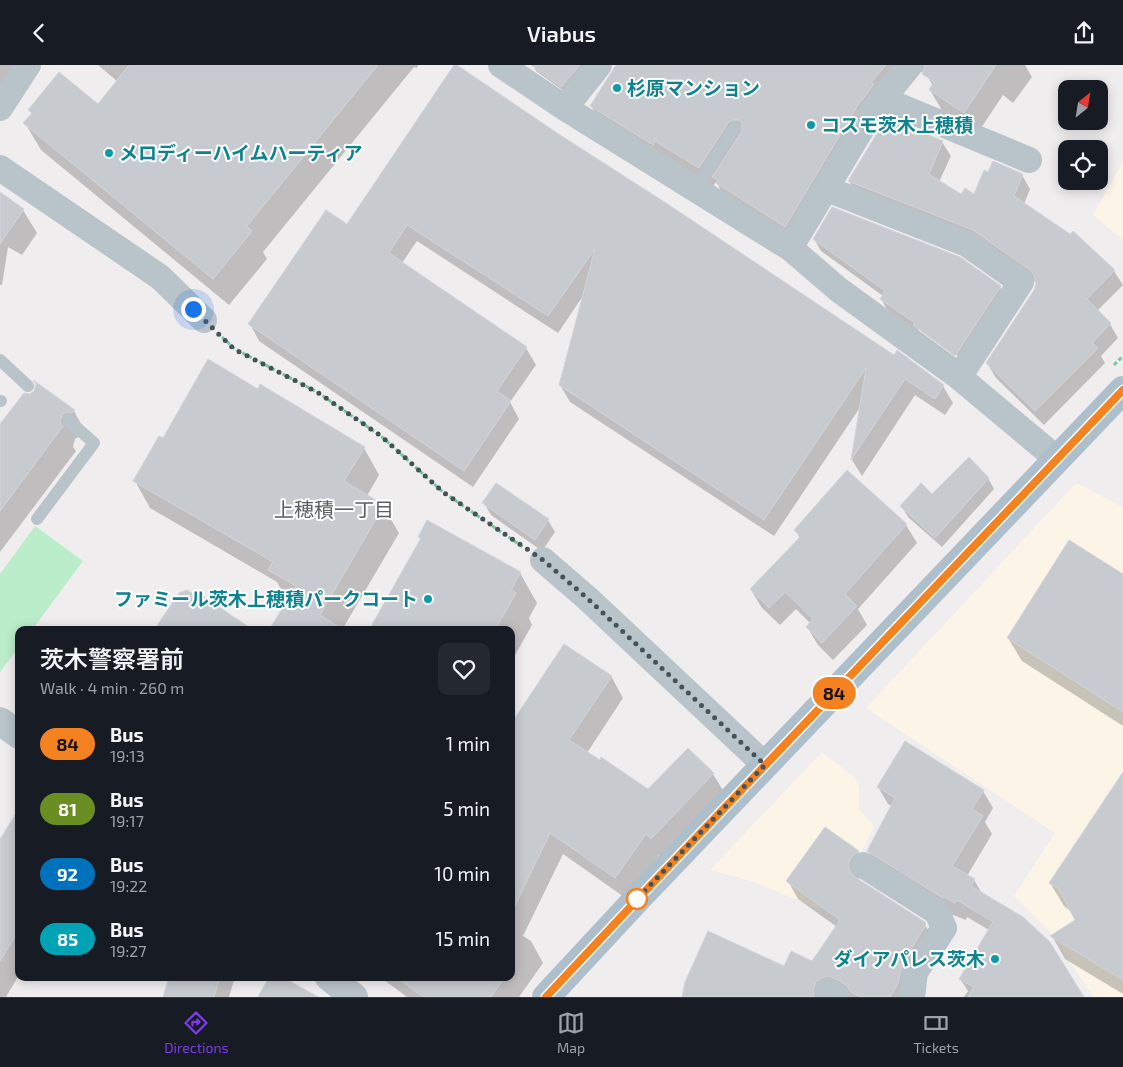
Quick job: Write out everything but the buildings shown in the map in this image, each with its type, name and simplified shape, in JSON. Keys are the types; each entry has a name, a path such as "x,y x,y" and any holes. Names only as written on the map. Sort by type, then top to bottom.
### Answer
{"main road":[{"path":"546,997 1123,390"}],"street":[{"path":"0,108 28,65"},
{"path":"501,65 790,248 839,290 959,377 1057,459"},
{"path":"565,107 599,65"},
{"path":"790,248 899,69"},
{"path":"882,99 1029,160"},
{"path":"0,168 160,277 204,320"},
{"path":"827,189 967,244 1021,282 959,377"},
{"path":"543,560 587,598 765,765"},
{"path":"0,721 15,732"},
{"path":"863,865 937,912 944,928 915,973 912,997"},
{"path":"334,981 354,997"}],"lane":[{"path":"695,189 735,127"},
{"path":"0,359 28,386"},
{"path":"37,519 94,443 68,420"}],"path":[{"path":"204,320 234,349 317,392 381,436 443,492 543,560"}],"shaded area":[{"path":"1123,162 1123,240 1093,215"},
{"path":"1076,483 1123,507 1123,997 1094,997 1049,931 1014,896 1055,833 866,708"},
{"path":"822,752 854,777 859,787 859,809 874,826 860,855 847,868 827,908 817,908 751,881 710,870"}],"green space":[{"path":"35,526 83,561 35,626 15,626 15,652 0,672 0,574"}],"bus line":[{"name":"84","path":"546,997 1123,390"}],"place":[{"name":"杉原マンション","path":"617,88"},
{"name":"コスモ茨木上穂積","path":"811,125"},
{"name":"メロディーハイムハーティア","path":"109,153"},
{"name":"ファミール茨木上穂積パークコート","path":"428,599"},
{"name":"ダイアパレス茨木","path":"995,959"}],"district":[{"name":"上穂積一丁目","path":"334,510"}],"route":[{"path":"193,309 234,349 317,392 381,436 443,492 543,560 587,598 765,765 637,899"}]}
